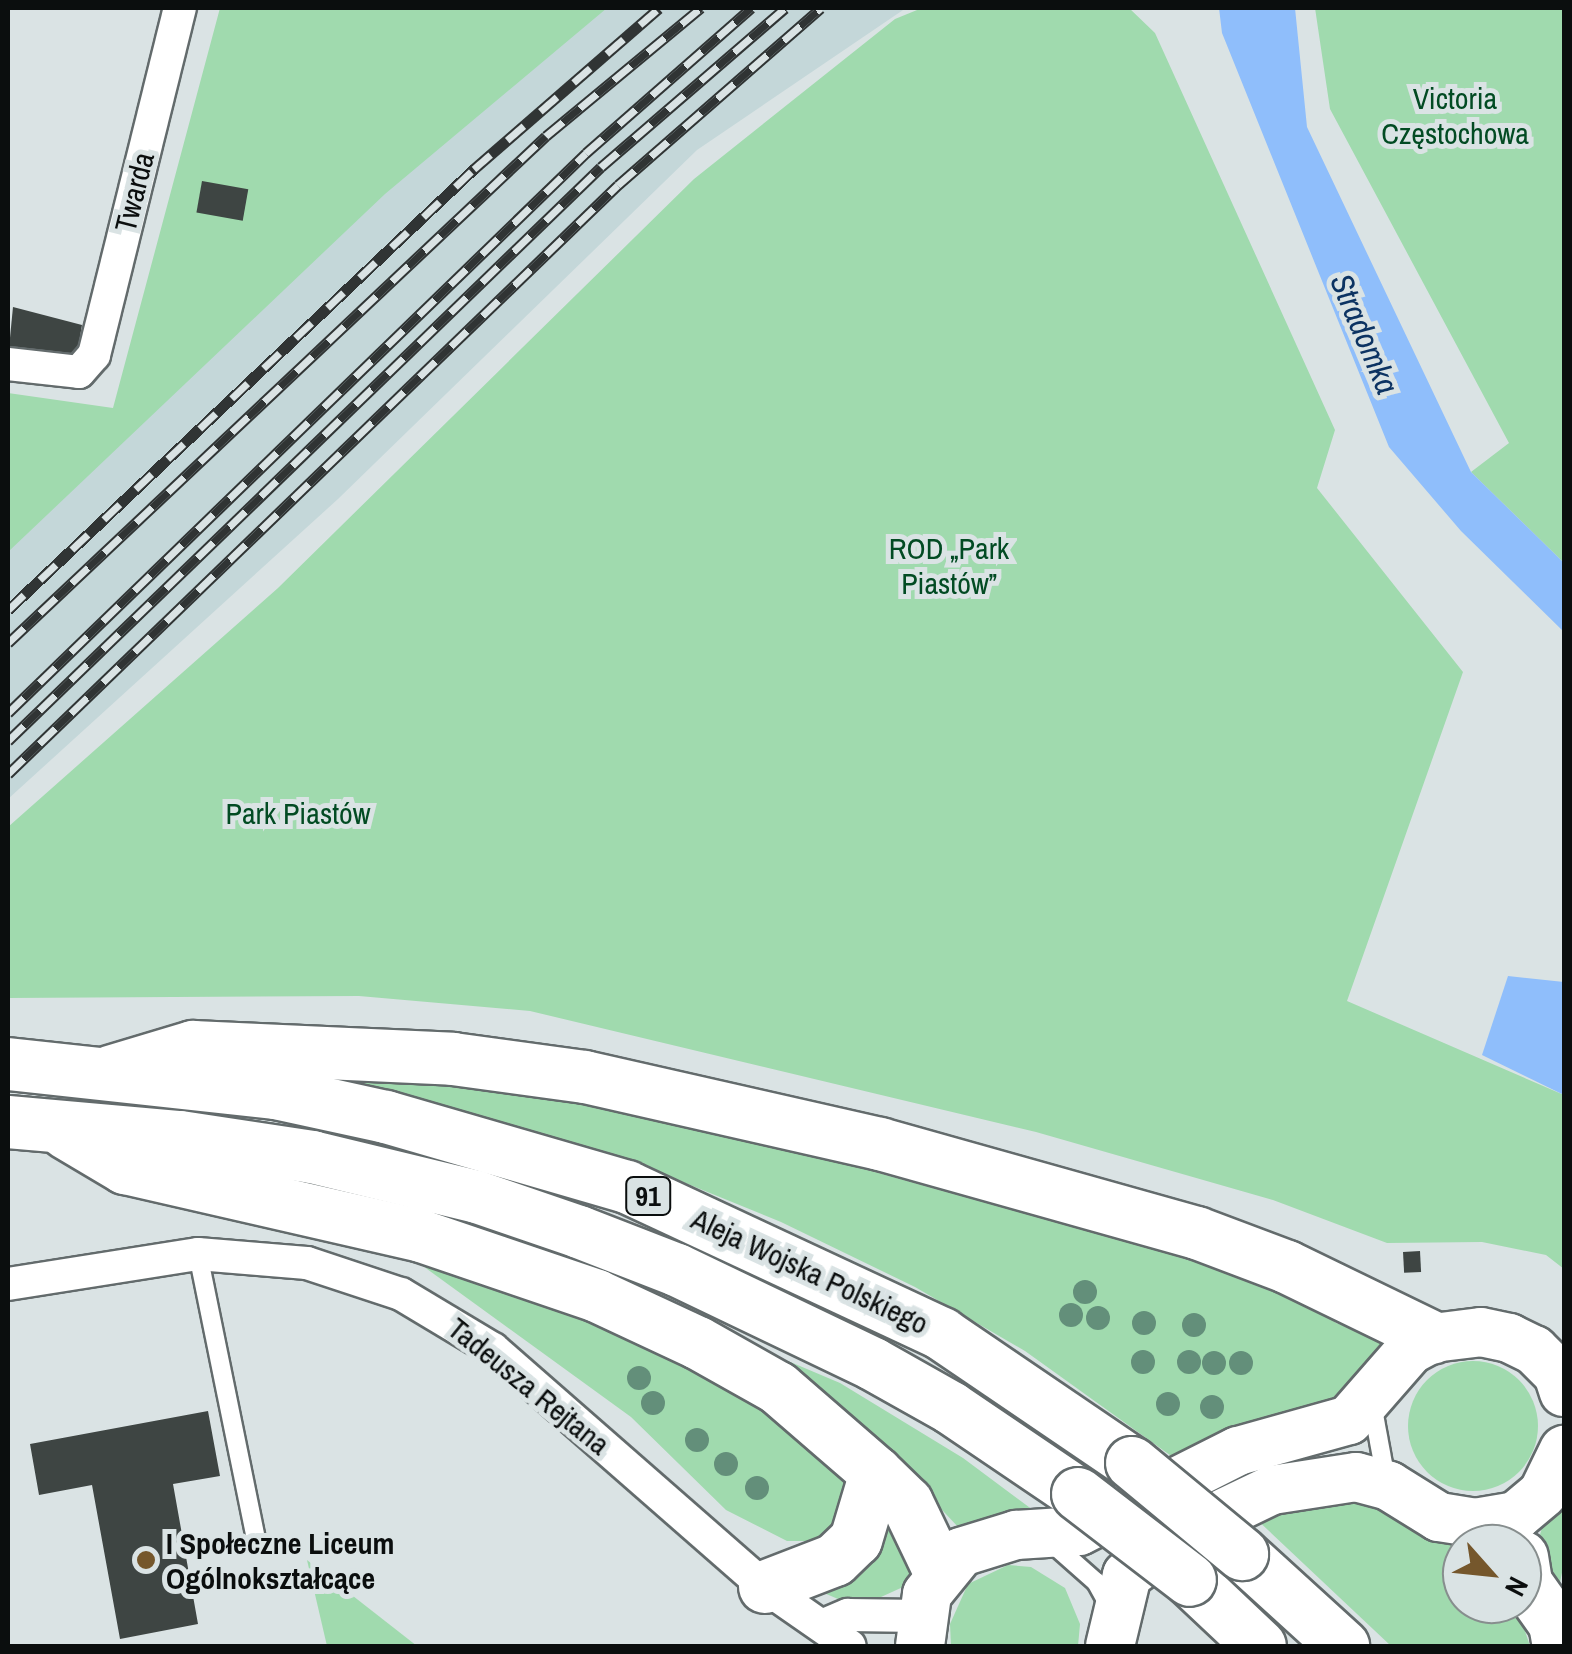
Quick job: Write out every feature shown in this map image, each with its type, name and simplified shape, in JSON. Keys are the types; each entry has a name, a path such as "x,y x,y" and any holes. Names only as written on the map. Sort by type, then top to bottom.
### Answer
{"main road":[{"path":"110,1072 194,1046 434,1057 585,1077 863,1140 1212,1238 1432,1338"},
{"name":"Aleja Wojska Polskiego","path":"8,1064 110,1072 276,1093 386,1117 627,1187 942,1334 1132,1463 1242,1554 1343,1646"},
{"name":"Aleja Wojska Polskiego","path":"30,1124 312,1156 476,1198 579,1232 694,1277 873,1364 1078,1494 1190,1580 1260,1646"},
{"path":"30,1124 125,1168 421,1236 597,1296 778,1388 907,1503 927,1611"},
{"path":"927,1611 986,1541 1079,1531 1238,1451 1349,1420 1373,1398 1410,1350 1432,1338 1480,1332 1509,1338 1558,1372"},
{"path":"1527,1524 1564,1450"},
{"path":"765,1587 835,1560 856,1540 876,1473"},
{"path":"1112,1630 1127,1575 1144,1560 1272,1490 1323,1478 1389,1486 1439,1517 1478,1524"},
{"path":"1542,1603 1560,1626"}],"street":[{"name":"Twarda","path":"8,364 80,372 94,355 180,8"},
{"name":"Tadeusza Rejtana","path":"8,1284 198,1254 307,1264 401,1294 444,1316 493,1349 765,1587 850,1646"},
{"path":"824,1625 848,1615 927,1611"}],"lane":[{"path":"198,1254 257,1544"},
{"path":"1373,1398 1372,1431 1389,1486"},
{"path":"1039,1534 1071,1555 1112,1630"}],"shaded area":[{"path":"577,8 906,8 697,150 338,499 8,799 8,523"}],"green space":[{"path":"220,8 607,8 385,194 8,552 8,393 113,408"},
{"name":"ROD „Park Piastów”","path":"922,8 1129,8 1155,33 1335,430 1317,488 1463,672 1347,1001 1564,1095 1564,1269 1546,1255 1482,1242 1387,1243 1273,1200 1036,1132 530,1011 359,996 8,998 8,827 278,588 694,179 895,19"},
{"name":"Victoria Częstochowa","path":"1315,8 1564,8 1564,563 1471,472 1509,443 1330,109"},
{"path":"241,1067 538,1092 721,1129 1213,1266 1309,1302 1336,1323 1392,1344 1354,1396 1174,1458 1025,1351 915,1287 781,1222 619,1156 369,1088"},
{"path":"416,1261 513,1283 771,1405 842,1466 853,1493 825,1541 787,1541 726,1510 631,1417"},
{"path":"743,1342 840,1383 963,1458 1037,1513 1010,1512 959,1528 914,1480"},
{"path":"1473,1361 1498,1366 1519,1380 1533,1401 1538,1426 1533,1451 1519,1472 1498,1486 1473,1491 1448,1486 1427,1472 1413,1451 1408,1426 1413,1401 1427,1380 1448,1366"},
{"path":"1564,1487 1564,1563 1554,1611 1542,1559 1546,1513"},
{"path":"1332,1494 1444,1524 1442,1624 1523,1624 1530,1646 1391,1646 1252,1515"},
{"path":"889,1504 911,1570 903,1587 870,1602 845,1602 810,1587"},
{"path":"307,1560 417,1646 327,1646"},
{"path":"1008,1565 1031,1567 1065,1588 1080,1624 1078,1646 951,1646 950,1624 968,1584"}],"water":[{"name":"Stradomka","path":"1219,8 1295,8 1307,127 1471,472 1564,563 1564,632 1461,531 1389,447 1222,33"},
{"path":"1508,976 1564,982 1564,1095 1482,1055"}],"building":[{"path":"202,181 248,189 243,221 196,213"},
{"path":"13,307 82,325 75,367 8,358"},
{"path":"1420,1251 1421,1272 1404,1273 1403,1252"},
{"name":"I Społeczne Liceum Ogólnokształcące","path":"208,1411 220,1476 173,1484 198,1624 120,1639 92,1485 39,1495 30,1444"}],"railway":[{"path":"8,610 474,169 659,8"},
{"path":"8,643 546,136 701,8"},
{"path":"8,713 586,153 751,8"},
{"path":"8,741 601,167 785,8"},
{"path":"8,774 618,185 821,8"}],"place":[{"name":"I Społeczne Liceum Ogólnokształcące","path":"146,1560"}],"park label":[{"name":"Park Piastów","path":"298,813"}]}
